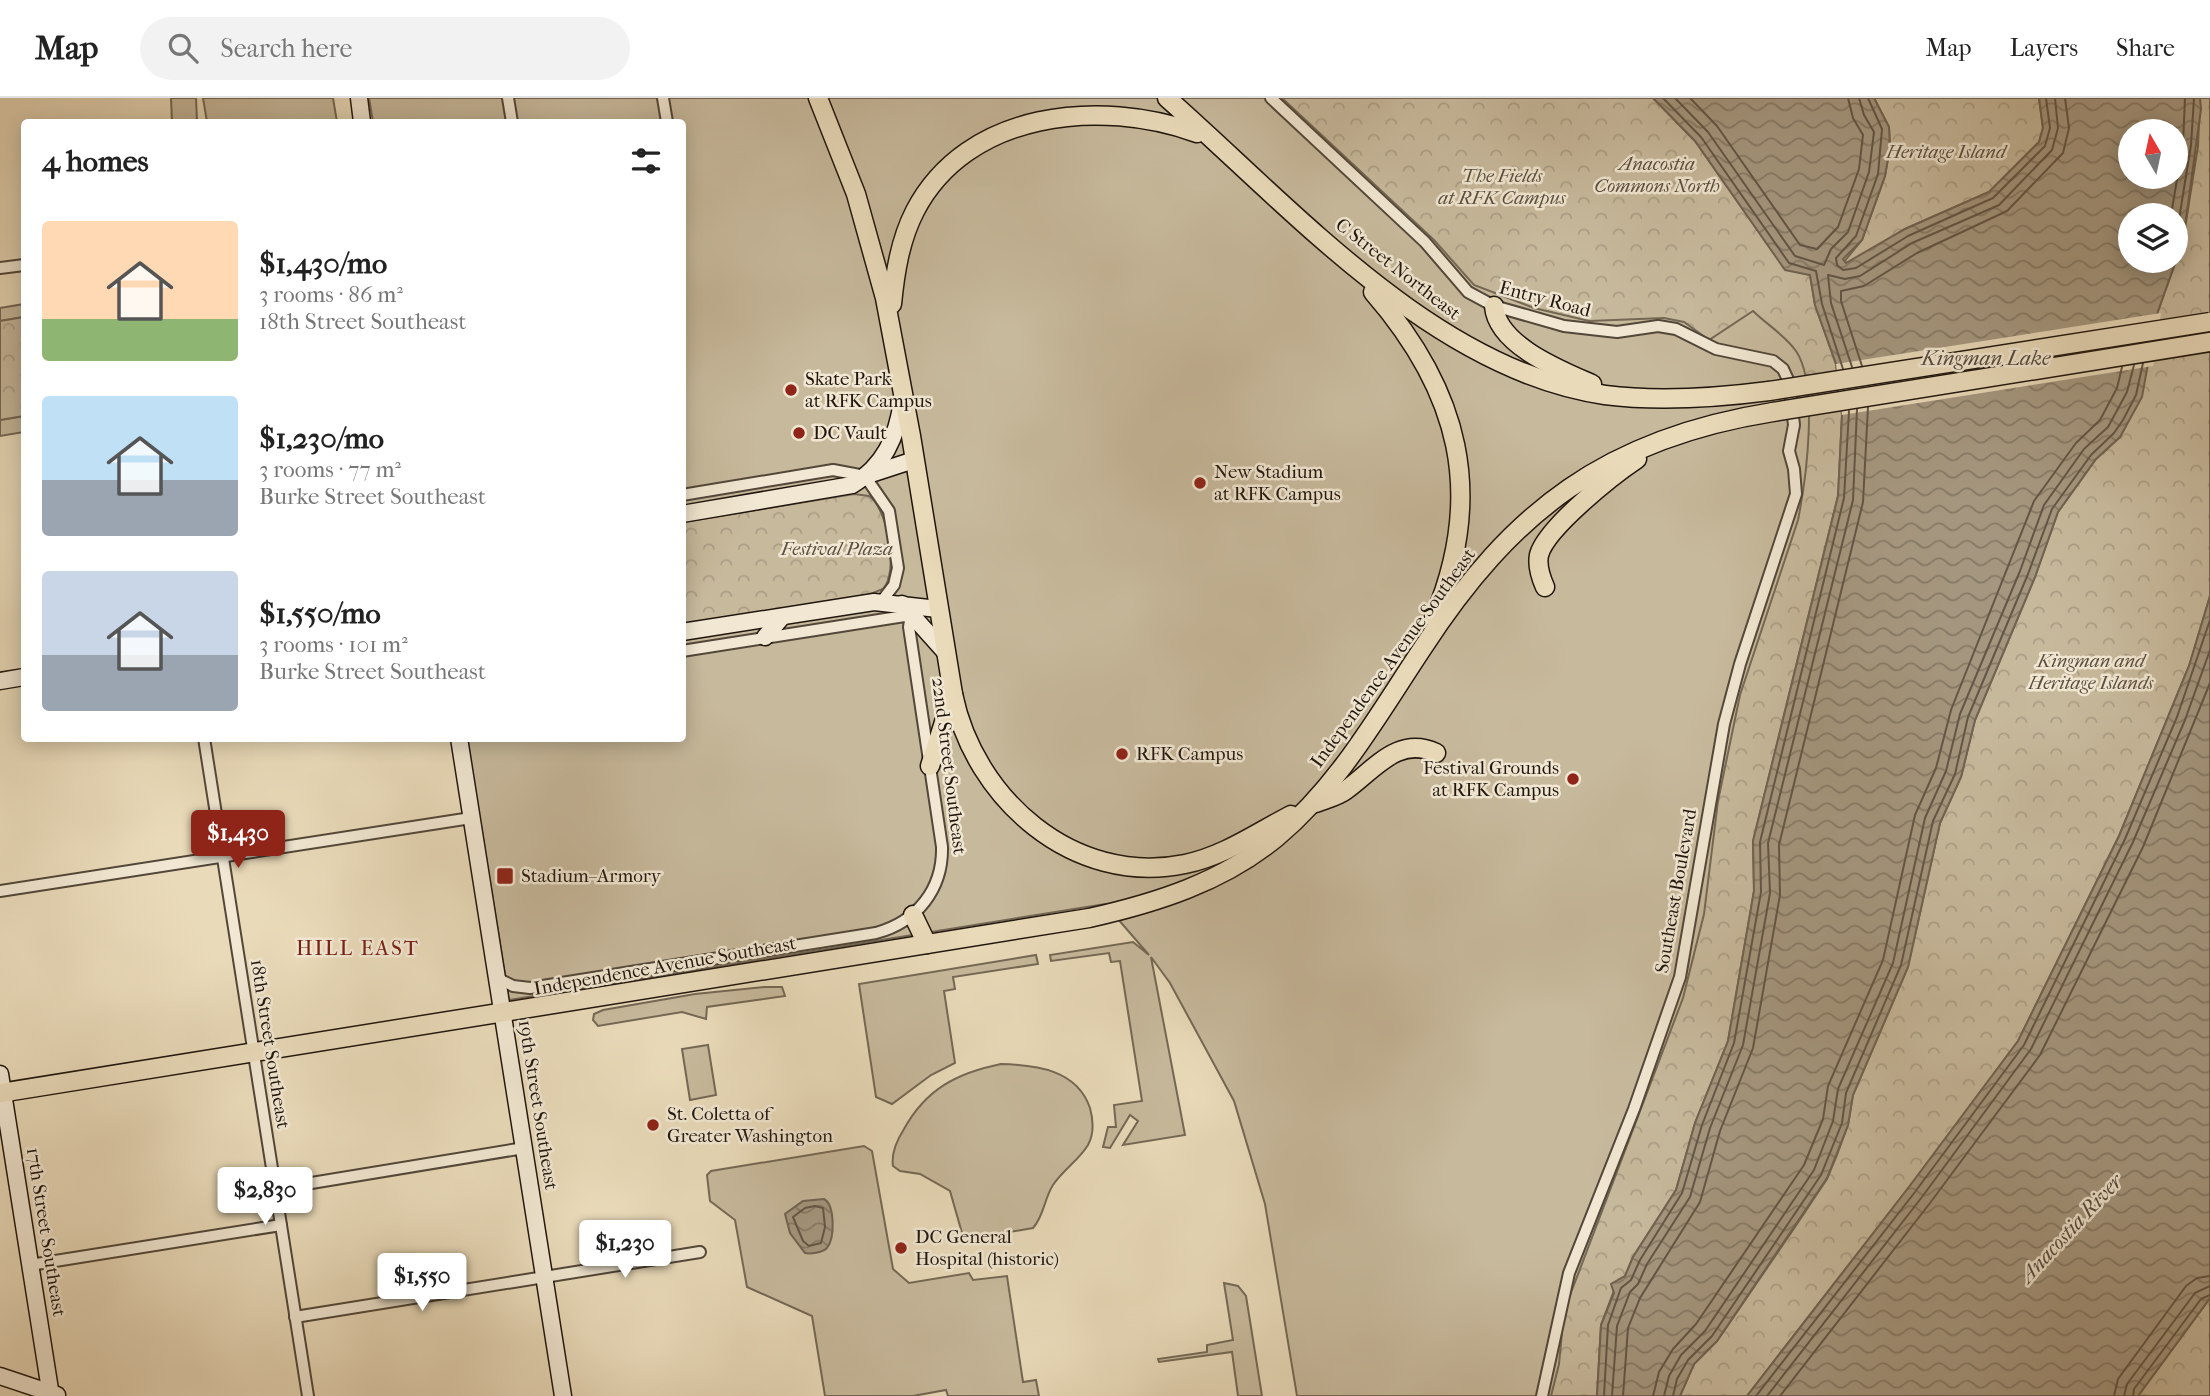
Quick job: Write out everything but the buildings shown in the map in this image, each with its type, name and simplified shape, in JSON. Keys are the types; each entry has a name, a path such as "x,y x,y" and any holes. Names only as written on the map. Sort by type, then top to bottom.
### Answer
{"main road":[{"path":"359,98 362,119"},
{"path":"818,98 850,175 878,266 891,325"},
{"path":"1167,98 1204,135"},
{"path":"891,325 895,281 906,232 918,206 942,172 972,144 995,129 1032,114 1060,107 1095,104 1134,108 1171,120 1204,135"},
{"name":"C Street Northeast","path":"1204,135 1229,152 1399,302 1478,353 1561,385 1604,395 1702,398 1769,391 2210,322"},
{"path":"878,266 906,232"},
{"path":"1337,250 1398,320 1419,351 1443,398 1456,447 1460,504 1456,545 1445,589 1420,650"},
{"path":"1494,306 1499,325 1535,355 1598,387 1642,398"},
{"name":"22nd Street Southeast","path":"891,325 953,694 961,728 979,767 1018,814 1071,849 1104,860 1144,866"},
{"name":"Independence Avenue Southeast","path":"1,1093 503,1014 671,985 813,953 927,944 1089,918 1152,902 1217,876 1253,846 1308,807 1356,751 1420,650 1485,562 1547,503 1623,455 1689,430 1773,412 2210,342"},
{"path":"864,476 893,441 902,397"},
{"path":"1545,587 1538,556 1544,544 1582,503 1622,469 1649,449 1689,430"},
{"path":"686,513 840,489 864,476 914,460"},
{"path":"686,631 881,602 906,609 938,609"},
{"path":"906,609 945,652"},
{"path":"765,637 782,617"},
{"path":"0,681 21,678"},
{"path":"930,765 953,694"},
{"name":"19th Street Southeast","path":"460,742 563,1396"},
{"path":"1308,807 1345,792 1369,769 1400,750 1422,747 1436,753"},
{"name":"Independence Avenue Southeast","path":"1144,866 1195,861 1253,846"},
{"path":"913,915 927,944"},
{"path":"669,967 671,985"},
{"name":"17th Street Southeast","path":"0,1074 1,1093 54,1395"},
{"path":"0,1376 54,1395"}],"street":[{"path":"508,98 512,119"},
{"path":"663,98 666,119"},
{"name":"Entry Road","path":"1270,98 1425,242 1468,292 1494,306 1592,331 1617,332 1658,327 1676,329 1716,349 1773,361 1783,369 1789,382 1794,425"},
{"path":"0,266 21,265"},
{"name":"Southeast Boulevard","path":"1542,1396 1569,1273 1634,1109 1680,977 1724,724 1740,664 1796,494 1789,451 1794,425"},
{"path":"686,494 833,470 864,476 888,510 894,542 897,577 881,602"},
{"path":"686,650 906,609"},
{"name":"22nd Street Southeast","path":"906,609 930,765 941,864 933,890 913,915"},
{"name":"18th Street Southeast","path":"205,742 308,1396"},
{"path":"0,891 471,818"},
{"name":"Independence Avenue Southeast","path":"497,978 509,985 530,988 669,967 813,953 883,932 913,915"},
{"path":"275,1189 524,1148"},
{"path":"30,1265 281,1225"},
{"path":"295,1317 701,1252"}],"green space":[{"path":"171,98 196,98 197,119 172,119"},
{"path":"203,98 333,98 336,119 206,119"},
{"name":"RFK Campus","path":"369,98 1653,98 1695,141 1836,364 1842,415 1753,841 1747,927 1731,1015 1709,1084 1596,1372 1597,1396 1297,1396 1265,1204 1234,1101 1170,983 1151,957 1185,1135 1123,1145 1138,1121 1130,1115 1110,1148 1103,1147 1108,1127 1116,1127 1114,1105 1142,1101 1120,961 1111,962 1109,953 1051,961 1050,955 1133,942 1149,955 1105,904 509,1000 467,742 686,742 686,119 372,119"},
{"path":"1282,98 1653,98 1695,141 1785,269 1810,275 1815,305 1836,364 1842,415 1838,496 1753,841 1754,891 1728,1041 1695,1123 1676,1190 1633,1257 1625,1276 1618,1280 1601,1325 1597,1396 1551,1396 1559,1364 1564,1311 1683,998 1704,914 1718,801 1740,695 1798,520 1809,433 1807,386 1803,366 1792,345 1753,311 1709,340 1684,322 1664,318 1589,321 1534,308 1474,285 1434,240"},
{"name":"Heritage Island","path":"1874,98 2039,98 2043,128 2039,142 1989,192 1905,229 1853,262 1843,263 1862,240 1885,176 1890,147 1889,127"},
{"name":"Kingman and Heritage Islands","path":"2200,98 2210,98 2210,596 2189,666 2119,836 2018,1041 1747,1396 1680,1396 1694,1364 1717,1341 1793,1230 1827,1179 1837,1155 1848,1125 1853,1095 1908,967 1940,823 1961,777 1975,720 2035,577 2058,512 2096,459 2120,437 2172,273 2188,273 2188,209 2198,146"},
{"path":"21,304 21,318 0,321 0,308"},
{"path":"21,318 21,416 0,420 0,321"},
{"path":"21,416 21,432 0,436 0,420"},
{"name":"Festival Plaza","path":"854,494 869,496 876,503 886,527 891,556 888,581 883,589 868,595 686,624 686,522"},
{"path":"1036,955 1038,964 953,977 955,989 944,991 955,1063 931,1075 892,1104 876,1097 859,984"},
{"path":"782,987 785,996 707,1007 706,1019 682,1012 598,1026 593,1020 594,1014 603,1010 695,994"},
{"path":"708,1045 716,1095 690,1100 682,1049"},
{"path":"1001,1064 1042,1068 1076,1085 1090,1108 1091,1136 1088,1145 1053,1185 1040,1218 1033,1228 964,1240 950,1191 920,1174 900,1171 893,1166 894,1151 913,1115 933,1093 970,1072"},
{"path":"864,1146 872,1151 893,1269 909,1283 969,1273 973,1280 1007,1276 1023,1382 1036,1380 1039,1396 948,1396 946,1390 913,1396 825,1396 812,1316 747,1287 735,1220 710,1201 707,1175 711,1171"},
{"path":"1224,1283 1238,1286 1246,1296 1262,1396 1238,1396 1232,1352 1159,1362 1158,1359 1207,1352 1207,1345 1233,1340"},
{"path":"2210,1298 2210,1396 2138,1396"}],"water":[{"name":"Kingman Lake","path":"1653,98 1874,98 1889,127 1890,147 1885,176 1862,240 1843,259 1846,263 1905,229 1989,192 2039,142 2043,128 2039,98 2200,98 2201,109 2188,204 2118,203 2118,273 2172,273 2157,314 2142,397 2120,437 2096,459 2058,512 2035,577 1975,720 1961,777 1940,823 1908,967 1853,1095 1848,1125 1827,1178 1717,1341 1694,1364 1680,1396 1597,1396 1601,1325 1614,1293 1611,1284 1625,1276 1633,1257 1676,1190 1695,1123 1728,1041 1754,891 1753,841 1838,496 1842,415 1836,364 1815,305 1810,275 1785,270 1695,141"},
{"name":"Anacostia River","path":"2210,596 2210,1298 2138,1396 1747,1396 2018,1041 2119,836 2189,666"},
{"path":"824,1199 828,1202 832,1215 830,1243 822,1251 805,1253 790,1233 785,1214 803,1201"}],"pier":[{"path":"2161,313 2153,366 1842,415 1836,364"}],"place":[{"name":"Skate Park at RFK Campus","path":"791,390"},
{"name":"DC Vault","path":"799,433"},
{"name":"New Stadium at RFK Campus","path":"1200,483"},
{"name":"RFK Campus","path":"1122,754"},
{"name":"Festival Grounds at RFK Campus","path":"1573,779"},
{"name":"Stadium–Armory","path":"505,876"},
{"name":"St. Coletta of Greater Washington","path":"653,1125"},
{"name":"DC General Hospital (historic)","path":"901,1248"}],"district":[{"name":"HILL EAST","path":"358,948"}],"park label":[{"name":"Anacostia Commons North","path":"1657,175"},
{"name":"The Fields at RFK Campus","path":"1502,187"}]}
